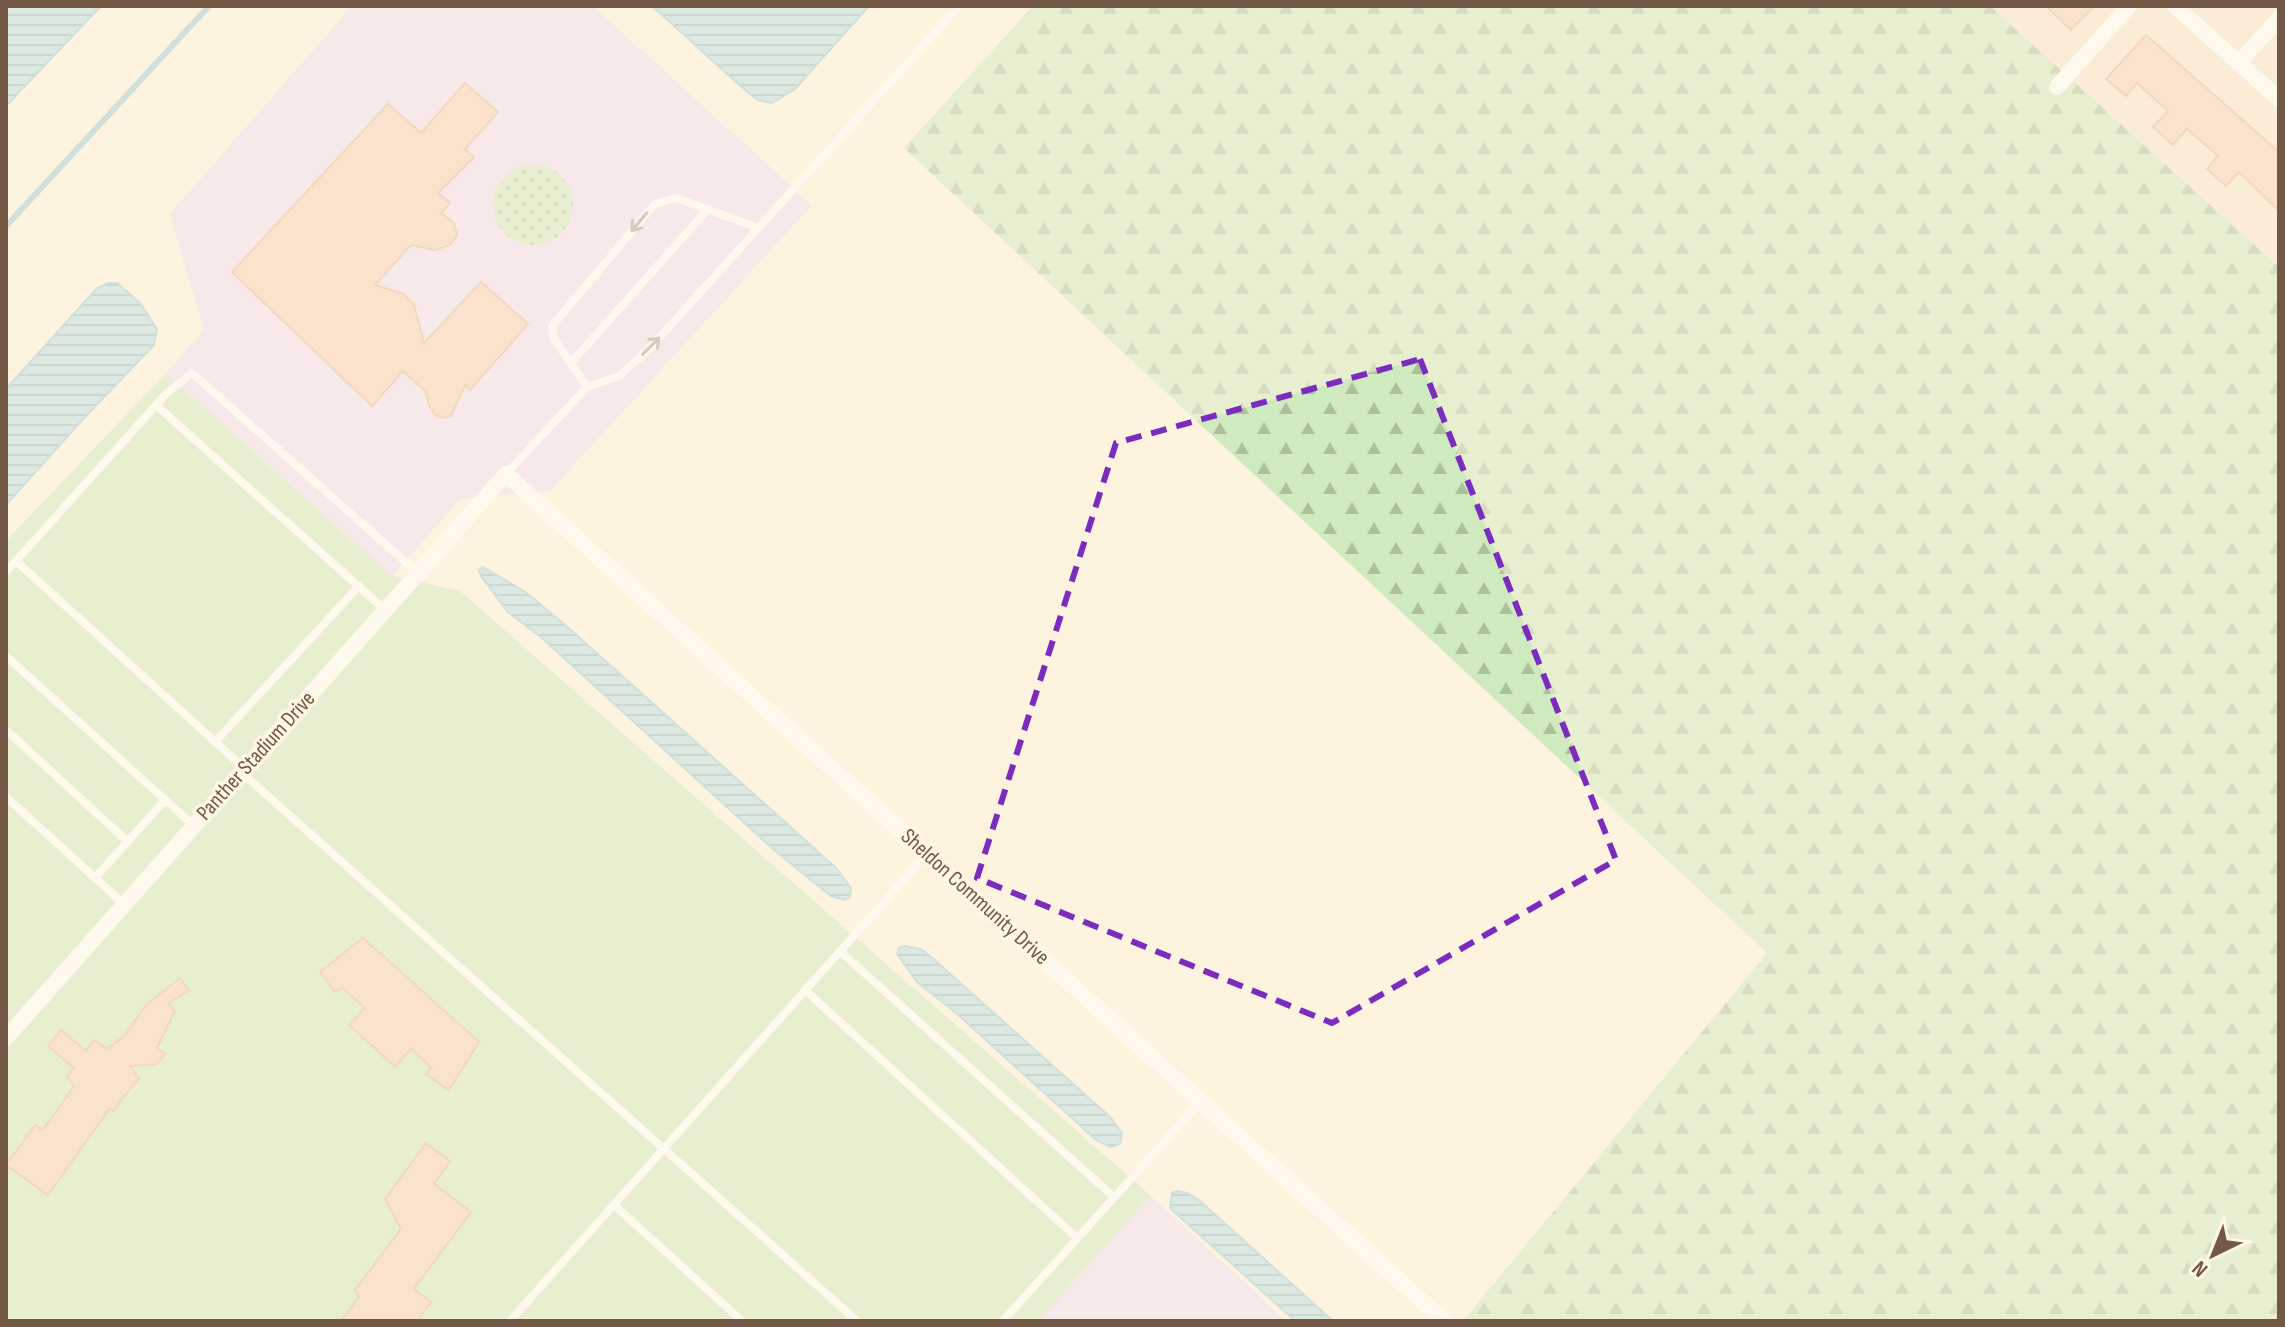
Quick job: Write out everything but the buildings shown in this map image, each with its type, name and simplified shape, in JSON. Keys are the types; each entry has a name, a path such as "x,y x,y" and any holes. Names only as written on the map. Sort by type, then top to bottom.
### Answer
{"street":[{"path":"2057,87 2129,6"},
{"path":"2175,6 2279,99"},
{"path":"2239,63 2279,18"},
{"name":"Panther Stadium Drive","path":"6,1038 506,474"},
{"name":"Sheldon Community Drive","path":"506,474 1444,1321"}],"lane":[{"path":"506,474 587,387 619,376 649,349 959,6"},
{"path":"587,387 554,339 552,326 655,204 676,198 759,228"},
{"path":"571,363 708,209"},
{"path":"6,572 156,405 192,373 418,573"},
{"path":"156,405 385,610"},
{"path":"16,561 243,770 857,1321"},
{"path":"215,742 359,586"},
{"path":"6,656 194,826"},
{"path":"6,730 128,842"},
{"path":"6,797 125,904"},
{"path":"95,878 165,800"},
{"path":"510,1321 927,854"},
{"path":"840,951 1114,1197"},
{"path":"805,990 1077,1238"},
{"path":"1003,1321 1201,1101"},
{"path":"614,1205 742,1321"}],"highlighted area":[{"path":"1420,359 1616,860 1332,1023 977,878 1116,443"}],"shaded area":[{"path":"352,6 593,6 812,205 551,490 460,499 392,576 166,373 204,330 170,214"},
{"path":"1990,6 2279,6 2279,267"},
{"path":"1151,1196 1286,1321 1038,1321"}],"green space":[{"path":"1033,6 1990,6 2279,267 2279,1321 1463,1321 1767,953 904,148"},
{"path":"533,165 548,168 561,177 570,190 573,205 570,220 561,233 548,242 533,245 518,242 505,233 496,220 493,205 496,190 505,177 518,168"},
{"path":"166,373 392,576 460,591 1151,1196 1038,1321 6,1321 6,541"}],"water":[{"path":"6,6 101,6 6,106"},
{"path":"652,6 869,6 795,89 772,103 758,100 745,90"},
{"path":"117,283 140,303 157,329 154,345 6,505 6,389 97,288"},
{"path":"483,567 527,593 571,630 835,867 851,888 850,897 845,900 831,896 774,850 542,638 508,612 481,576 479,570"},
{"path":"899,948 921,949 937,962 1110,1117 1122,1133 1120,1144 1110,1147 1096,1140 955,1012 918,983 897,954"},
{"path":"1178,1191 1200,1201 1333,1321 1295,1321 1170,1208 1172,1193"}],"waterway":[{"path":"6,226 209,6"}]}
